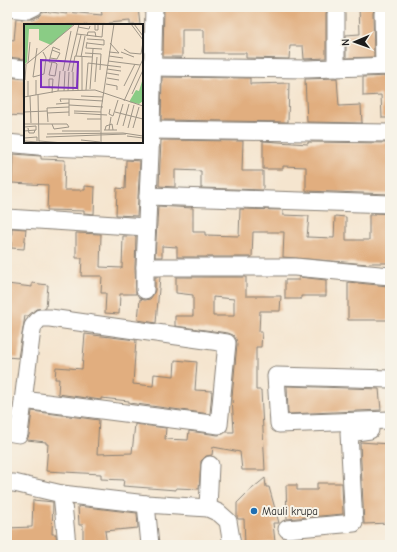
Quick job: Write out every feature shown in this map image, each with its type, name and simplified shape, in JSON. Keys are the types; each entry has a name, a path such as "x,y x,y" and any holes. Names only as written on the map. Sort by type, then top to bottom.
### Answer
{"street":[{"path":"7,8 28,10 34,7"},
{"path":"145,290 146,227 151,130 147,84 152,67 154,7"},
{"path":"152,67 307,69 387,66 383,13"},
{"path":"336,14 336,68"},
{"path":"7,67 24,69"},
{"path":"151,130 390,133"},
{"path":"7,144 149,151"},
{"path":"148,196 390,204"},
{"path":"7,218 146,227"},
{"path":"145,266 295,267 390,276"},
{"path":"7,432 19,434 23,400 31,338 33,326 40,318 57,318 228,343 219,425 23,400"},
{"path":"390,379 276,376 279,424 390,420"},
{"path":"287,528 354,523 348,433 390,427"},
{"path":"208,508 210,465"},
{"path":"7,483 14,483 62,494 146,504 208,508 219,513 228,521 232,545"},
{"path":"62,494 67,545"},
{"path":"146,504 150,545"}],"building":[{"path":"138,7 140,24 130,24 130,21 108,24 24,24 24,59 7,57 7,39 14,40 16,19 32,19 39,16 43,11 67,14 67,12 102,15 101,8"},
{"path":"164,7 329,7 326,14 326,58 304,59 303,46 290,46 289,59 246,58 246,53 204,53 204,30 182,30 182,57 163,57"},
{"path":"359,7 375,7 373,13 374,57 346,58 346,35 360,34"},
{"path":"390,76 390,118 382,118 381,95 363,96 363,77"},
{"path":"7,77 24,79 24,116 7,115"},
{"path":"162,77 250,78 250,84 289,83 288,122 161,120"},
{"path":"337,78 339,106 361,105 362,123 307,122 305,79"},
{"path":"161,140 243,141 242,171 263,171 263,190 201,188 201,171 175,170 175,187 159,186"},
{"path":"263,141 308,144 308,142 390,143 390,194 306,191 306,167 283,166 283,169 263,169"},
{"path":"13,154 41,156 41,159 65,160 64,190 85,190 85,186 95,187 94,214 84,213 84,211 47,210 48,185 12,183"},
{"path":"126,160 140,161 137,216 116,215 117,188 125,189"},
{"path":"158,206 193,208 193,232 205,232 205,235 239,236 240,209 283,210 283,215 309,216 307,237 334,238 335,216 346,217 346,240 369,240 369,215 374,215 374,213 390,214 390,263 368,264 283,257 284,232 253,232 252,257 177,257 177,247 162,246 162,257 155,257"},
{"path":"12,228 26,229 24,249 11,248"},
{"path":"76,233 101,234 100,267 122,268 123,236 136,236 136,294 120,294 119,314 105,313 106,293 101,293 102,276 81,276 82,258 76,258"},
{"path":"155,277 160,277 156,323 138,320 140,299 150,299 153,295 155,290"},
{"path":"176,277 246,277 246,296 281,296 280,311 260,311 259,332 262,332 261,347 256,347 256,390 261,390 265,470 242,470 240,452 213,447 212,455 206,456 201,461 199,489 176,488 176,490 123,486 124,480 101,479 101,474 46,471 48,444 46,444 46,442 27,440 32,411 99,420 97,454 132,453 135,424 166,428 165,439 188,440 189,431 218,435 226,432 234,432 232,397 237,344 236,339 233,335 228,333 175,326 175,316 193,316 193,295 176,293","holes":["213,297 234,299 234,316 213,316"]},
{"path":"299,277 326,280 326,296 301,296 301,299 285,299 285,280 299,280"},
{"path":"348,282 388,286 388,320 348,320"},
{"path":"32,283 48,285 46,308 36,309 28,316 25,316 18,358 7,357 7,284 32,287"},
{"path":"85,334 136,340 133,384 153,386 154,374 174,376 175,360 197,362 195,390 212,391 210,414 129,403 129,401 101,398 101,400 58,394 59,379 55,379 56,367 82,369"},
{"path":"287,386 379,389 381,410 288,414"},
{"path":"360,442 390,444 390,523 364,524"},
{"name":"Mauli krupa","path":"265,478 266,487 269,487 279,523 273,523 275,542 245,545 244,519 238,519 237,517 237,503"},
{"path":"317,483 342,483 343,514 287,519 286,485 297,485 297,490 317,490"},
{"path":"33,500 53,502 52,534 56,534 57,545 7,545 7,528 32,527"},
{"path":"78,506 137,513 138,528 105,531 107,545 83,545 83,525 79,525"}],"place":[{"name":"Mauli krupa","path":"254,511"}]}
